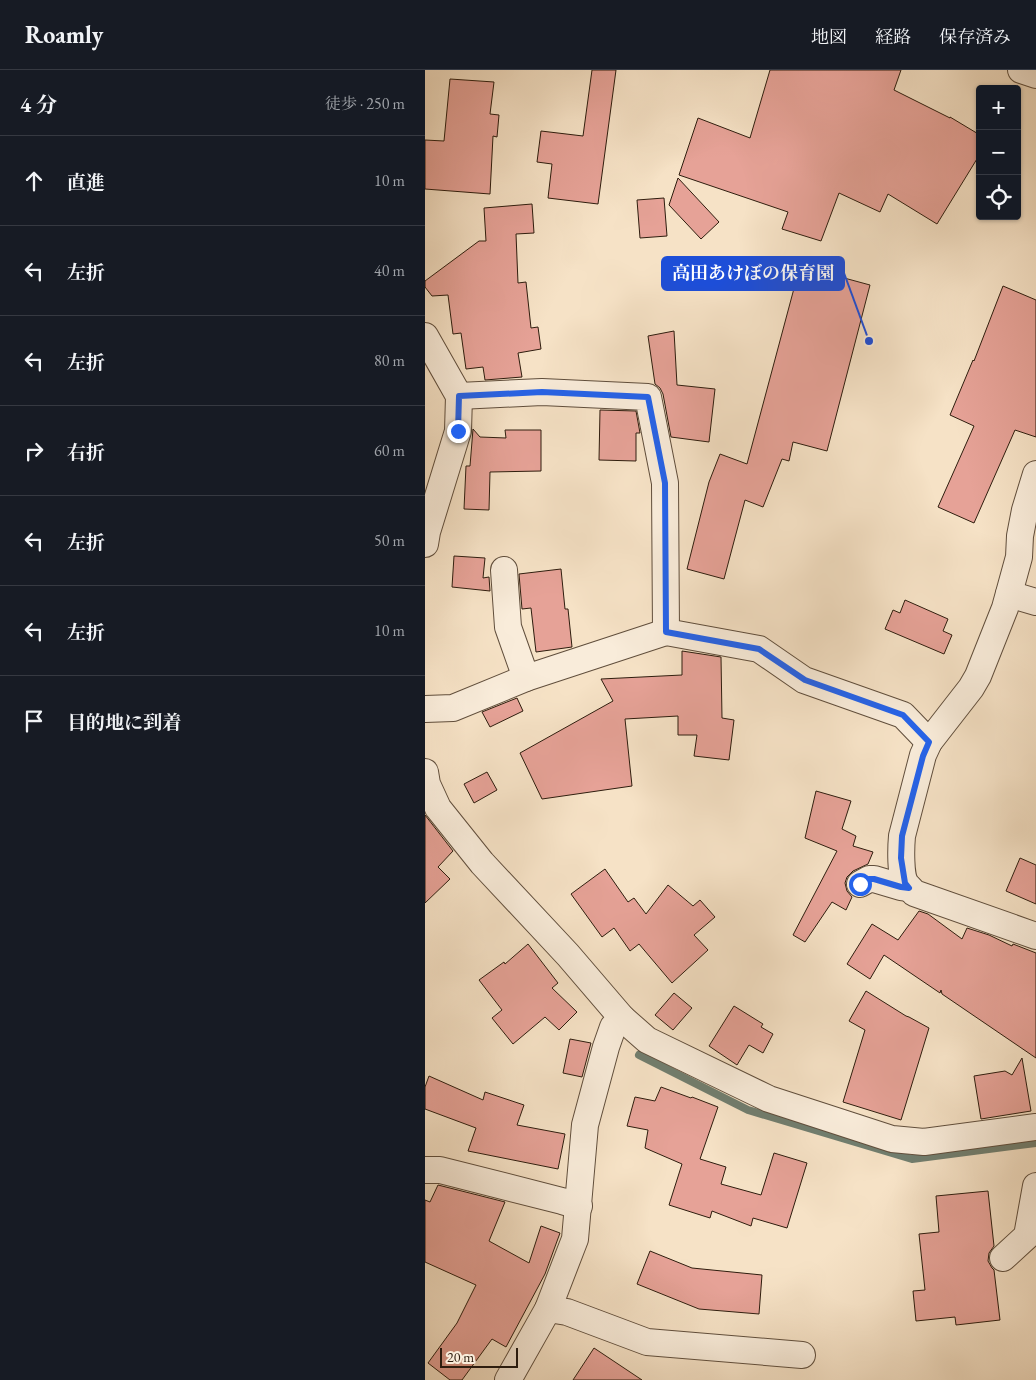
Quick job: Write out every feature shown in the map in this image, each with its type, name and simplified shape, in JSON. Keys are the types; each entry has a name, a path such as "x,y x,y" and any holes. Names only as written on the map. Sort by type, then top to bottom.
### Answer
{"street":[{"path":"1021,70 1036,75"},
{"path":"425,336 459,396 458,431 425,544"},
{"path":"459,396 542,392 648,397 665,483 666,632"},
{"path":"1036,474 1025,510 1020,536 1019,557 1005,608 979,676 929,742 923,756 902,836 901,858 905,883 914,893 1036,936"},
{"path":"503,570 508,627 525,678"},
{"path":"1009,594 1036,602"},
{"path":"425,709 453,708 525,678 666,632 759,649 805,680 903,715 929,742"},
{"path":"425,772 427,784 438,808 482,863 569,955 622,1018 647,1040 769,1099 892,1139 924,1142 1036,1127"},
{"path":"860,884 869,879 874,879 909,888"},
{"path":"508,1380 548,1309 575,1239 585,1125 605,1047 613,1027 622,1018"},
{"path":"425,1170 440,1170 579,1206"},
{"path":"1003,1258 1027,1236 1036,1186"},
{"path":"548,1309 567,1312 647,1342 802,1355"}],"building":[{"path":"592,70 616,70 598,204 548,198 552,164 537,162 541,131 583,136"},
{"path":"770,70 901,70 894,90 950,117 976,133 976,161 937,224 888,194 880,212 839,193 821,241 782,229 788,212 679,175 698,118 750,138"},
{"path":"450,79 494,82 490,114 499,115 497,137 493,136 490,194 425,189 425,140 444,141"},
{"path":"678,178 719,222 701,239 669,205"},
{"path":"664,198 667,236 640,238 637,200"},
{"path":"532,204 534,233 516,234 518,283 526,282 531,328 538,327 541,349 518,353 522,377 485,380 483,367 466,369 461,333 453,334 448,295 432,296 425,287 425,281 479,241 486,241 484,208"},
{"path":"800,266 870,285 827,451 793,442 789,461 782,459 763,507 745,500 724,579 687,569 709,482 720,454 747,464"},
{"path":"1003,286 1036,300 1036,437 1015,430 974,523 938,507 974,426 950,415 974,361"},
{"path":"674,331 677,385 715,389 709,442 671,437 663,394 655,384 648,336"},
{"path":"600,410 636,411 640,433 636,433 636,461 599,460"},
{"path":"473,429 480,437 506,438 505,430 541,430 541,471 490,472 489,510 464,509 466,466 470,466"},
{"path":"454,556 485,558 483,578 489,577 490,591 452,587"},
{"path":"561,569 565,609 568,609 572,647 536,652 531,608 522,609 519,574"},
{"path":"905,600 948,619 943,631 952,635 944,654 885,629 893,610 900,613"},
{"path":"682,651 721,657 722,718 734,720 729,760 694,756 697,735 678,735 678,716 625,719 632,786 542,799 520,753 613,701 601,679 682,675"},
{"path":"517,698 523,711 490,727 482,712"},
{"path":"487,772 497,790 474,803 464,784"},
{"path":"816,791 851,801 842,829 856,836 853,846 873,852 868,864 853,871 847,877 845,883 847,891 852,897 846,910 832,902 805,942 793,935 837,851 805,838"},
{"path":"425,815 453,851 438,867 450,879 425,903"},
{"path":"1020,858 1036,865 1036,904 1006,891"},
{"path":"605,869 628,902 634,898 646,914 668,885 693,906 700,900 715,917 694,935 708,950 672,983 639,944 630,951 614,928 602,937 571,894"},
{"path":"919,911 928,914 962,939 967,928 989,935 1012,946 1013,944 1036,953 1036,1058 942,994 941,990 940,993 884,955 870,979 847,964 872,924 898,940"},
{"path":"528,944 558,983 552,988 577,1012 559,1030 545,1017 513,1044 492,1018 502,1010 479,980 504,962 505,964"},
{"path":"866,991 929,1028 901,1120 843,1102 865,1030 849,1021"},
{"path":"674,993 692,1008 673,1030 655,1015"},
{"path":"734,1006 763,1024 761,1027 773,1034 763,1053 749,1045 737,1065 709,1046"},
{"path":"570,1039 591,1043 582,1077 563,1073"},
{"path":"1022,1058 1031,1111 981,1119 974,1076 1005,1071 1012,1075"},
{"path":"429,1076 483,1100 485,1092 524,1105 517,1125 565,1134 558,1169 468,1151 476,1128 425,1109 425,1087"},
{"path":"661,1087 718,1107 700,1159 726,1167 721,1184 761,1195 774,1153 807,1163 787,1228 753,1218 751,1226 712,1211 710,1218 669,1205 682,1164 645,1148 648,1130 627,1126 635,1097 655,1101"},
{"path":"438,1185 505,1202 489,1241 529,1263 541,1226 560,1233 545,1274 506,1347 492,1339 462,1380 450,1380 428,1363 457,1323 476,1285 425,1262 425,1200 430,1202"},
{"path":"988,1191 994,1246 989,1253 988,1261 994,1270 1000,1320 956,1325 955,1317 916,1321 913,1291 925,1290 919,1234 939,1232 936,1196"},
{"path":"650,1251 692,1268 762,1275 759,1314 699,1309 637,1284"},
{"path":"594,1348 642,1380 573,1380"}],"waterway":[{"path":"639,1055 748,1110 912,1159 1036,1143"}],"place":[{"name":"高田あけぼの保育園","path":"869,341"}],"route":[{"path":"458,431 459,396 542,392 648,397 665,483 666,632 759,649 805,680 903,715 929,742 923,756 902,836 901,858 905,883 909,888 874,879 869,879 860,884"}]}
